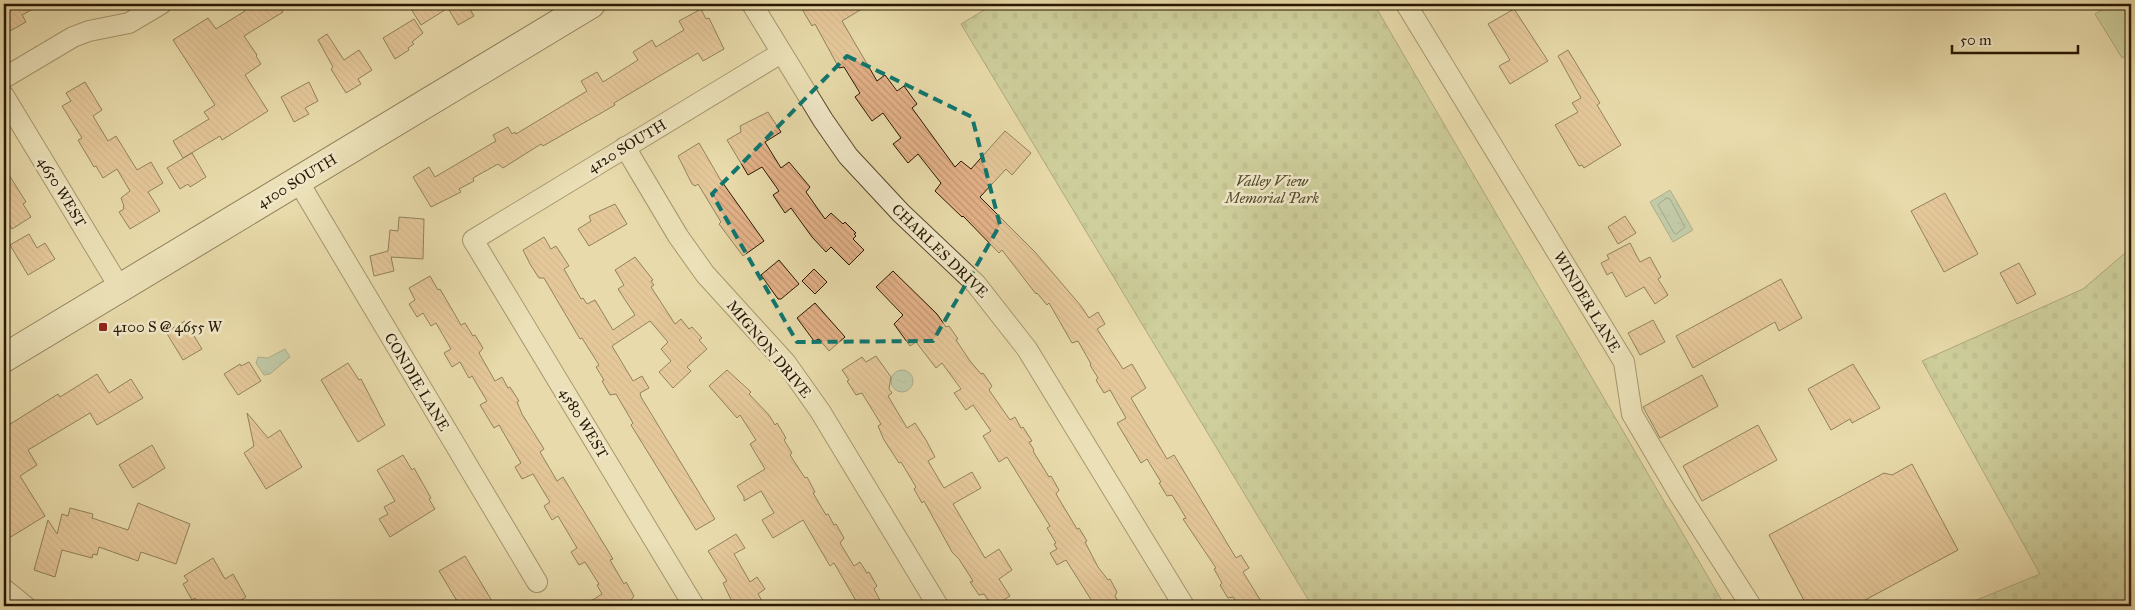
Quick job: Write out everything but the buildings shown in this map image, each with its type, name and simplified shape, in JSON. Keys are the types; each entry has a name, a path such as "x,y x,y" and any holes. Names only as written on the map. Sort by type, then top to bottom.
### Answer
{"main road":[{"name":"4100 SOUTH","path":"4,358 591,4"}],"street":[{"path":"4,78 73,37 128,23 161,4"},
{"name":"CHARLES DRIVE","path":"752,4 823,120 848,156 901,213 971,279 1010,324 1044,375 1184,606"},
{"name":"WINDER LANE","path":"1406,4 1624,362 1632,414 1678,492 1751,606"},
{"name":"4120 SOUTH","path":"473,240 781,53"},
{"name":"4650 WEST","path":"4,96 120,288"},
{"name":"MIGNON DRIVE","path":"625,147 678,236 701,268 719,291 780,356 808,393 938,606"},
{"name":"CONDIE LANE","path":"298,181 537,582"},
{"name":"4580 WEST","path":"473,240 694,606"},
{"path":"4,589 25,606"}],"highlighted area":[{"path":"847,56 972,117 1000,225 933,341 797,342 712,194"}],"green space":[{"name":"Valley View Memorial Park","path":"994,4 1374,4 1725,606 1312,606 961,24"},
{"path":"2111,4 2122,4 2131,18 2131,52 2122,58 2095,14"},
{"path":"2131,248 2131,606 1962,606 2040,574 1922,361 2083,289"}],"water":[{"path":"1670,190 1693,230 1673,242 1650,202"},
{"path":"285,349 290,357 270,374 264,375 256,363 258,357 268,358"},
{"path":"902,370 910,373 913,381 910,389 902,392 894,389 891,381 894,373"}],"place":[{"name":"4100 S @ 4655 W","path":"103,327"}]}
